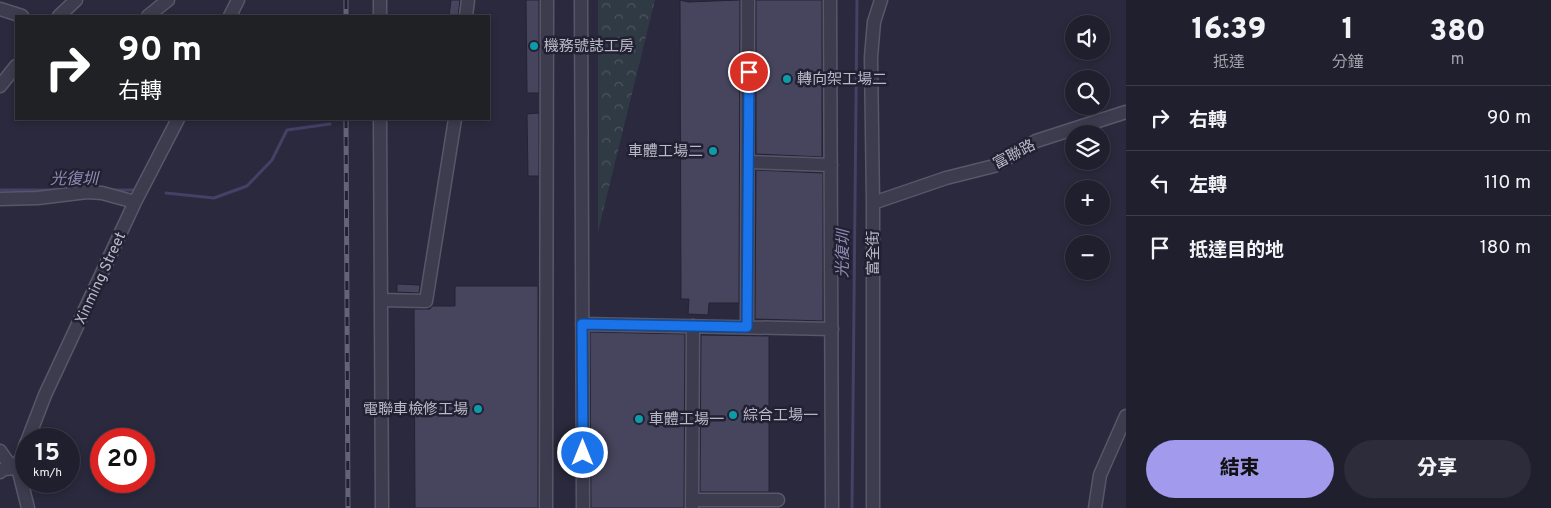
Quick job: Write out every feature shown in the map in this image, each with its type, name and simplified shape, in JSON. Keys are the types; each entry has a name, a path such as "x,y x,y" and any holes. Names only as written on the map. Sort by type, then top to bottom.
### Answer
{"street":[{"path":"60,15 76,0"},
{"path":"149,15 168,0"},
{"path":"380,0 380,15"},
{"path":"466,15 468,0"},
{"path":"546,508 547,0"},
{"path":"581,0 583,508"},
{"path":"747,327 748,0"},
{"path":"830,0 832,508"},
{"name":"富全街","path":"873,508 871,56 874,22 881,0"},
{"path":"230,15 237,1"},
{"path":"0,9 19,15"},
{"path":"0,86 15,67"},
{"name":"富聯路","path":"873,203 946,178 994,166 1036,141 1126,112"},
{"name":"Xinming Street","path":"32,428 45,395 135,202 177,120"},
{"path":"380,120 382,508"},
{"path":"381,300 426,301 454,120"},
{"path":"749,162 832,165"},
{"path":"0,199 38,198 86,192 102,193 135,202"},
{"path":"582,324 832,329"},
{"path":"693,326 692,504 778,500"},
{"path":"1095,508 1100,475 1126,416"},
{"path":"0,451 7,461 15,466"},
{"path":"0,472 4,469 15,468"},
{"path":"24,493 28,508"}],"green space":[{"path":"598,0 655,0 598,232"}],"building":[{"path":"451,0 460,0 458,15 449,15"},
{"name":"機務號誌工房","path":"526,0 539,0 539,93 527,93"},
{"name":"車體工場二","path":"680,0 688,2 740,0 739,303 709,303 708,315 688,314 689,299 681,299"},
{"name":"轉向架工場二","path":"756,0 822,0 822,157 756,154"},
{"path":"539,113 539,176 528,176 527,114"},
{"path":"756,170 823,173 823,321 755,319"},
{"path":"397,284 420,285 419,293 397,292"},
{"name":"電聯車檢修工場","path":"455,286 538,286 538,508 415,508 414,309 430,309 432,306 455,306"},
{"name":"車體工場一","path":"590,332 685,334 684,508 591,508"},
{"name":"綜合工場一","path":"701,335 769,336 769,492 700,492"}],"waterway":[{"name":"光復圳","path":"852,508 857,0"},
{"name":"光復圳","path":"166,193 214,198 247,186 272,160 287,130 330,124"},
{"name":"光復圳","path":"0,190 54,190"},
{"name":"光復圳","path":"111,190 137,190"}],"railway":[{"path":"346,0 346,15"},
{"path":"346,120 348,508"}],"place":[{"name":"機務號誌工房","path":"534,46"},
{"name":"轉向架工場二","path":"787,79"},
{"name":"車體工場二","path":"713,151"},
{"name":"電聯車檢修工場","path":"478,409"},
{"name":"綜合工場一","path":"733,415"},
{"name":"車體工場一","path":"639,419"}],"route":[{"path":"583,453 582,324 747,327 749,72"}]}
